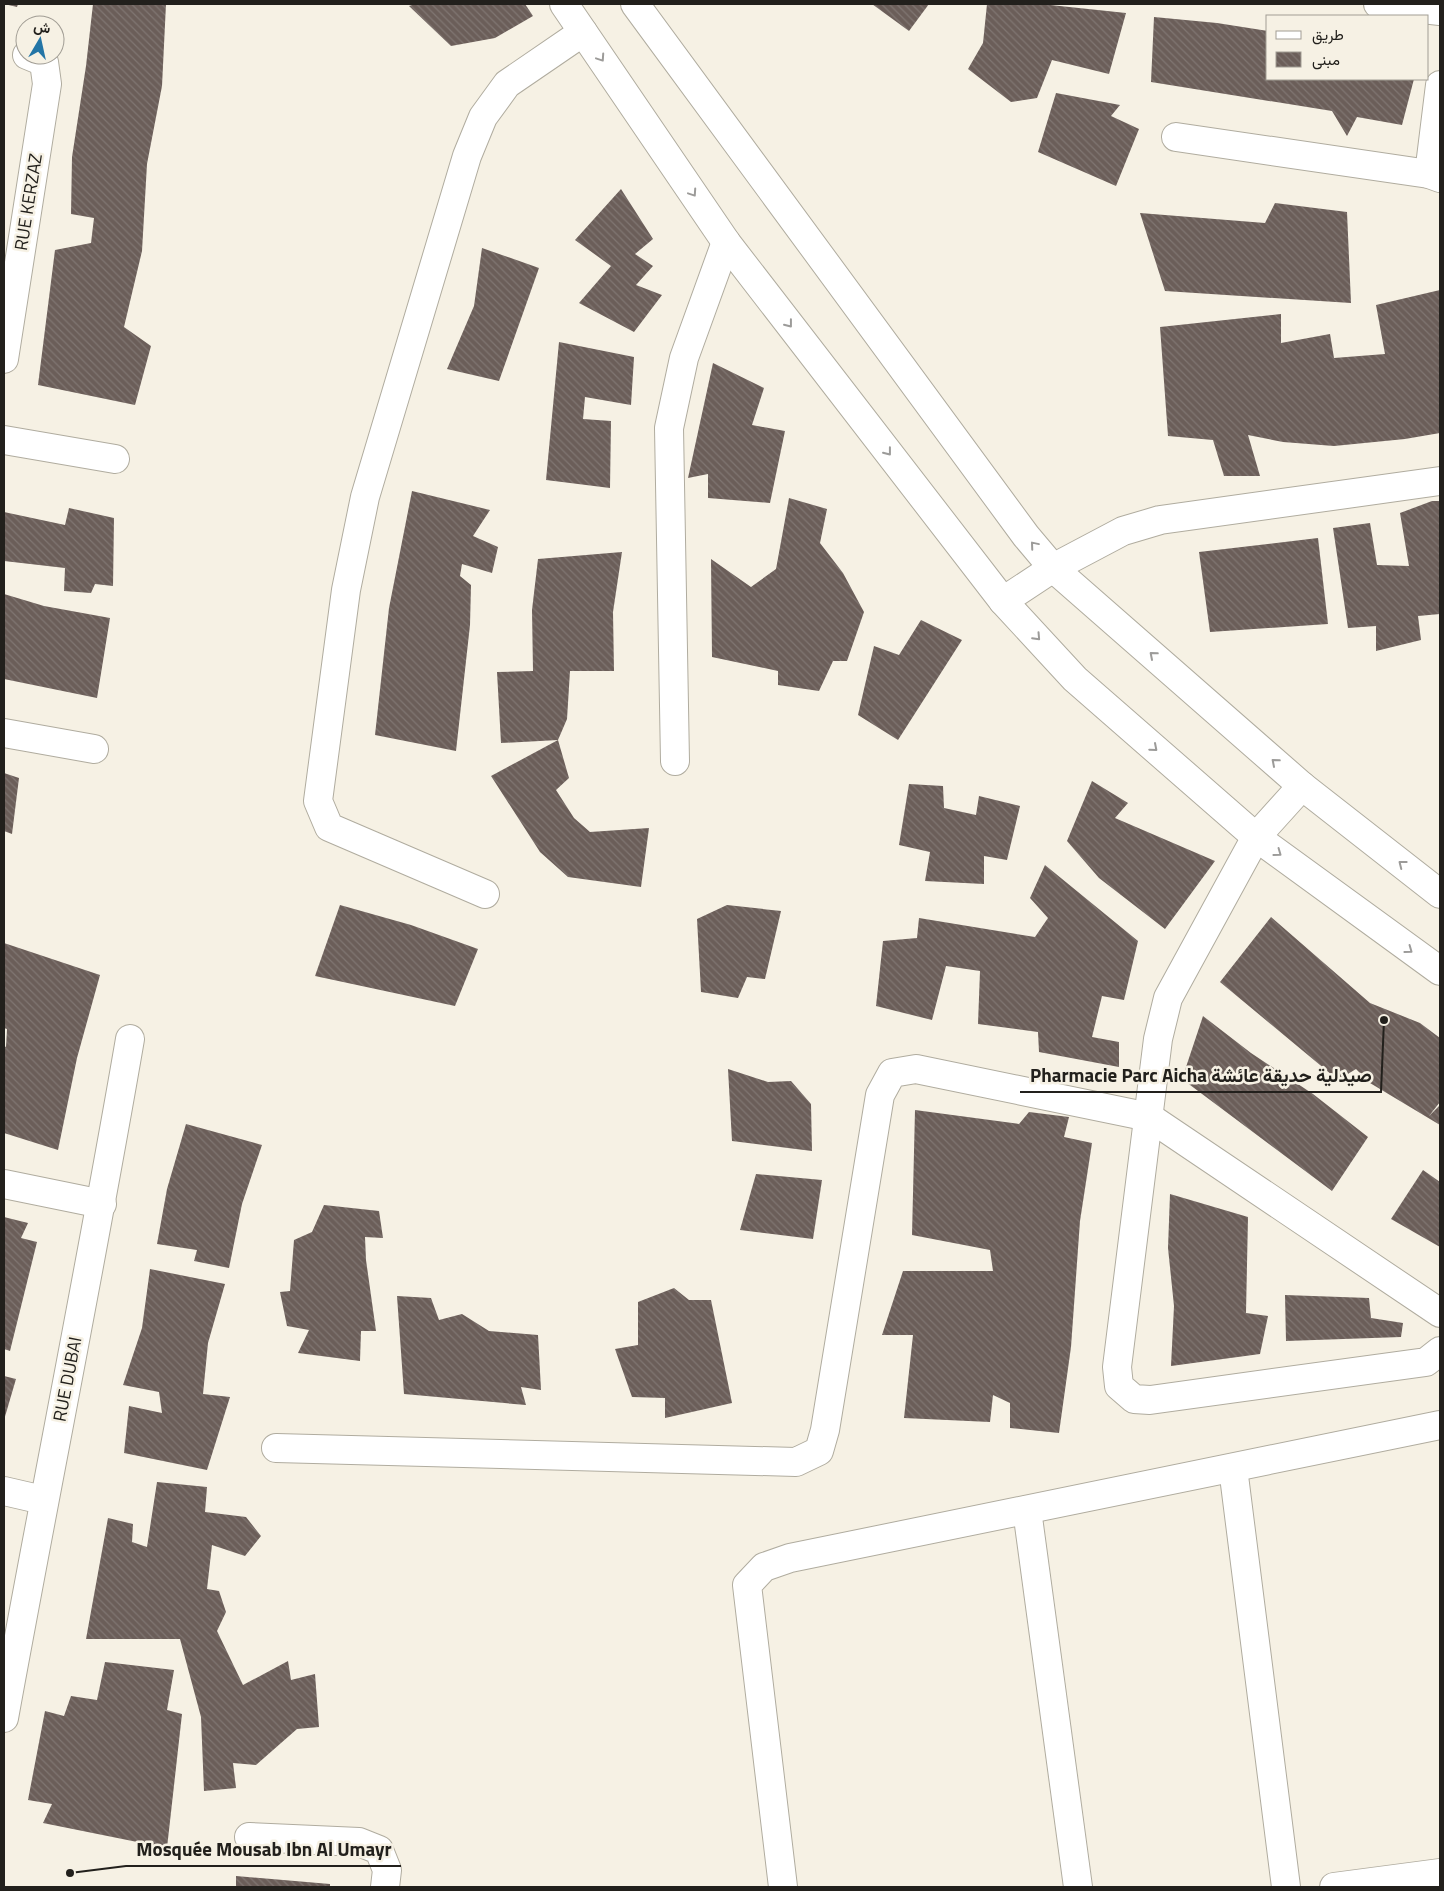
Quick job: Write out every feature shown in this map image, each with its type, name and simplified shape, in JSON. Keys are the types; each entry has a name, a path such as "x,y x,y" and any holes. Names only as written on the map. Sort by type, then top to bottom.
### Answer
{"street":[{"path":"564,4 726,242 1003,601 1075,679 1256,836 1440,971"},
{"path":"635,4 1020,528 1053,568 1302,786 1440,894"},
{"path":"1378,4 1440,11"},
{"path":"485,894 329,827 318,801 346,590 360,516 467,156 483,117 507,84 583,32"},
{"name":"RUE KERZAZ","path":"4,359 47,84 44,65"},
{"path":"1176,137 1435,176 1440,85"},
{"path":"675,761 669,428 684,358 726,242"},
{"path":"4,440 115,460"},
{"path":"1003,601 1053,568 1124,531 1160,520 1440,481"},
{"path":"4,733 94,749"},
{"path":"1302,786 1256,836 1168,998 1158,1038 1117,1367 1119,1386 1134,1399 1150,1400 1426,1362 1440,1351"},
{"name":"RUE DUBAI","path":"4,1718 44,1500 102,1204 130,1039"},
{"path":"276,1448 796,1462 819,1452 825,1430 880,1095 892,1073 916,1069 1149,1117 1440,1313"},
{"path":"4,1184 102,1204"},
{"path":"783,1887 747,1585 764,1567 790,1558 1440,1425"},
{"path":"1233,1468 1286,1887"},
{"path":"4,1491 44,1500"},
{"path":"1027,1510 1078,1887"},
{"path":"249,1837 359,1842 379,1850 387,1870 385,1887"},
{"path":"1334,1887 1440,1873"}],"building":[{"path":"4,4 18,4 17,7"},
{"path":"93,4 166,4 162,86 147,164 142,251 124,327 151,346 135,405 38,385 55,250 91,243 94,218 71,214 72,157"},
{"path":"415,4 525,4 533,16 495,38 451,46 409,6"},
{"path":"872,4 929,4 909,31"},
{"path":"987,4 1041,4 1126,13 1109,74 1052,60 1037,98 1011,102 968,69 983,43"},
{"path":"1154,17 1217,23 1266,31 1266,80 1414,80 1402,125 1357,117 1347,136 1332,111 1151,82"},
{"path":"1056,93 1120,105 1111,116 1139,129 1116,186 1038,152"},
{"path":"621,189 653,239 635,254 653,266 636,285 662,295 634,332 579,303 611,266 575,240"},
{"path":"1275,203 1347,212 1351,303 1165,291 1140,213 1265,223"},
{"path":"482,248 539,268 499,381 447,369 474,306"},
{"path":"1440,290 1440,433 1405,439 1334,446 1283,442 1248,435 1260,476 1224,476 1213,440 1168,436 1160,327 1281,314 1281,343 1330,334 1334,358 1385,354 1376,305"},
{"path":"559,342 634,357 631,405 585,397 583,419 611,421 610,488 546,480"},
{"path":"713,363 764,388 752,425 785,431 770,503 708,498 708,474 688,478"},
{"path":"412,491 490,510 473,536 498,547 492,573 462,564 460,576 471,585 470,625 456,751 375,735 389,608"},
{"path":"789,498 827,509 820,543 843,573 864,612 847,661 833,661 819,691 778,685 778,671 712,657 711,559 751,587 776,569"},
{"path":"1432,501 1440,501 1440,614 1418,616 1421,640 1376,651 1376,626 1348,628 1333,528 1370,523 1377,565 1409,566 1400,513"},
{"path":"69,508 114,518 113,586 95,584 91,593 64,591 65,568 4,561 4,512 65,525"},
{"path":"1318,538 1328,624 1210,632 1199,552"},
{"path":"622,552 613,612 614,671 570,671 567,719 558,740 501,743 497,672 533,671 532,610 538,559"},
{"path":"4,594 44,606 110,618 97,698 4,679"},
{"path":"921,620 962,640 898,740 858,715 874,646 899,655"},
{"path":"558,740 569,778 556,790 574,818 590,832 649,828 641,887 568,877 540,852 491,776"},
{"path":"4,773 19,778 12,834 4,831"},
{"path":"1092,781 1128,803 1115,818 1215,861 1165,929 1099,878 1067,841"},
{"path":"909,784 943,786 944,808 976,815 979,796 1020,806 1007,860 984,856 984,884 925,881 930,852 899,845"},
{"path":"1045,865 1138,941 1124,1000 1102,996 1092,1037 1119,1042 1119,1067 1039,1052 1038,1032 978,1024 980,971 946,966 932,1020 876,1006 883,941 917,938 919,918 1035,937 1048,918 1030,898"},
{"path":"340,905 411,925 478,949 455,1006 315,976"},
{"path":"727,905 781,911 765,979 747,977 738,998 701,992 697,919"},
{"path":"1271,917 1370,1003 1420,1023 1440,1038 1440,1102 1429,1116 1440,1105 1440,1125 1370,1083 1356,1069 1338,1080 1220,982"},
{"path":"4,943 100,975 77,1058 58,1150 4,1133 4,1046 6,1047 7,1029 4,1028"},
{"path":"1203,1016 1251,1053 1313,1094 1368,1137 1332,1191 1182,1079"},
{"path":"728,1069 768,1082 791,1081 811,1104 812,1151 732,1141"},
{"path":"915,1110 1019,1124 1029,1112 1069,1117 1064,1137 1092,1143 1080,1221 1071,1347 1059,1433 1010,1428 1010,1403 993,1395 990,1422 904,1418 913,1335 882,1335 903,1271 993,1271 990,1250 912,1235"},
{"path":"186,1124 262,1145 242,1204 229,1268 194,1261 197,1250 157,1244 167,1189"},
{"path":"1423,1170 1440,1182 1440,1247 1391,1219"},
{"path":"756,1174 822,1180 813,1239 740,1230"},
{"path":"1170,1194 1248,1217 1246,1313 1268,1316 1260,1354 1171,1366 1174,1306 1168,1248"},
{"path":"324,1205 379,1211 383,1238 365,1237 366,1260 376,1331 361,1331 360,1361 298,1353 309,1330 287,1326 280,1292 290,1291 294,1240 312,1232"},
{"path":"4,1217 28,1223 21,1238 37,1242 10,1351 4,1349"},
{"path":"150,1269 225,1284 208,1343 203,1394 230,1397 207,1470 124,1453 129,1406 162,1413 159,1392 123,1385 142,1328"},
{"path":"674,1288 689,1300 711,1300 732,1403 665,1418 665,1398 632,1397 615,1349 638,1345 638,1302"},
{"path":"1285,1295 1369,1298 1371,1318 1403,1323 1401,1337 1286,1341"},
{"path":"397,1296 431,1298 439,1320 462,1314 489,1331 538,1335 541,1390 521,1387 526,1405 404,1394"},
{"path":"4,1376 16,1379 4,1420"},
{"path":"157,1482 207,1487 205,1512 246,1517 261,1536 245,1556 212,1545 207,1589 219,1591 226,1612 217,1631 243,1685 288,1661 291,1680 315,1674 319,1727 297,1729 256,1765 233,1763 236,1788 204,1791 201,1717 180,1639 86,1639 108,1518 133,1524 132,1542 147,1547"},
{"path":"105,1662 174,1670 167,1710 182,1714 167,1848 43,1823 52,1804 28,1800 45,1711 64,1716 71,1696 97,1700"},
{"path":"236,1876 330,1884 330,1887 236,1887"}],"place":[{"name":"Pharmacie Parc Aicha صيدلية حديقة عائشة","path":"1384,1020"},
{"name":"Mosquée Mousab Ibn Al Umayr","path":"70,1873"}]}
